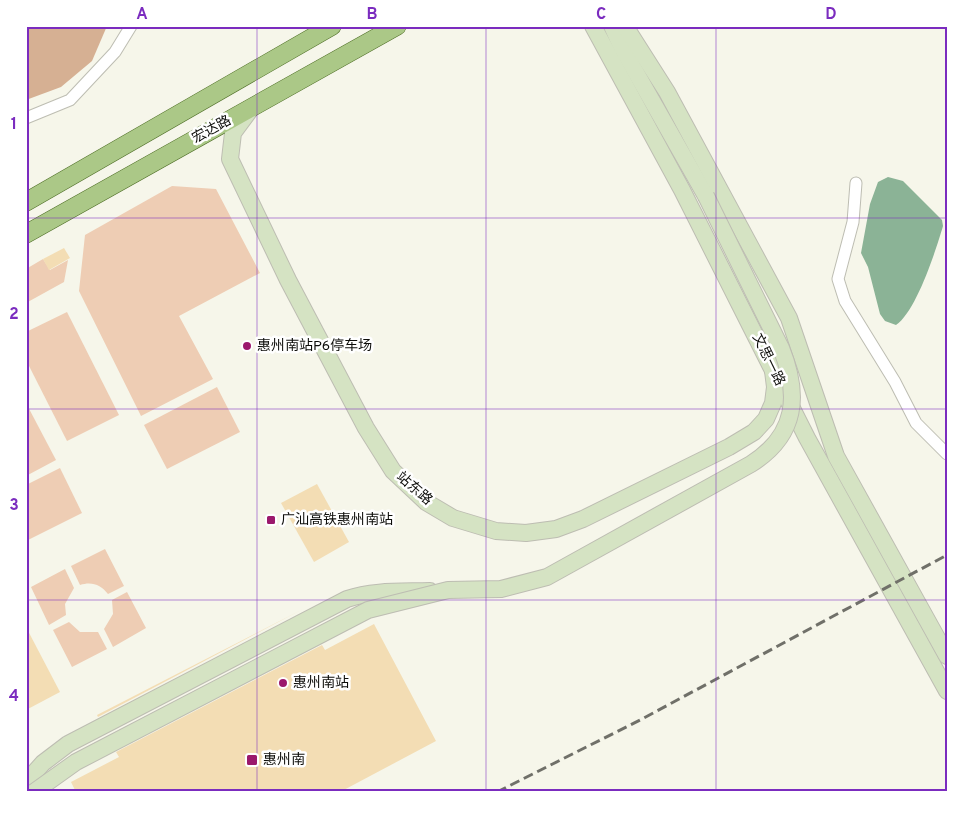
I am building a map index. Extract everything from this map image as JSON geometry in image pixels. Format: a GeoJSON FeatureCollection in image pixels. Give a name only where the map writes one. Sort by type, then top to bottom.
{"type":"FeatureCollection","features":[{"type":"Feature","properties":{"kind":"main road"},"geometry":{"type":"LineString","coordinates":[[26,202],[332,26]]}},
{"type":"Feature","properties":{"kind":"main road","name":"宏达路"},"geometry":{"type":"LineString","coordinates":[[26,234],[397,26]]}},
{"type":"Feature","properties":{"kind":"street"},"geometry":{"type":"LineString","coordinates":[[26,118],[70,100],[114,52],[131,26]]}},
{"type":"Feature","properties":{"kind":"street","name":"文思一路"},"geometry":{"type":"LineString","coordinates":[[593,26],[687,198],[807,438],[947,690]]}},
{"type":"Feature","properties":{"kind":"street"},"geometry":{"type":"LineString","coordinates":[[26,782],[43,763],[68,744],[347,599],[364,594],[382,592],[501,589],[547,577],[751,464],[768,452],[782,435],[793,405],[790,371],[781,348],[706,196],[622,48],[612,26]]}},
{"type":"Feature","properties":{"kind":"street"},"geometry":{"type":"LineString","coordinates":[[625,26],[667,92],[789,318],[836,456],[947,656]]}},
{"type":"Feature","properties":{"kind":"street","name":"站东路"},"geometry":{"type":"LineString","coordinates":[[255,106],[242,118],[233,133],[230,150],[234,170],[288,280],[366,428],[393,471],[403,482],[426,502],[446,514],[481,528],[511,532],[556,529],[583,519],[728,447],[754,432],[766,419],[773,403],[775,387],[773,371]]}},
{"type":"Feature","properties":{"kind":"street"},"geometry":{"type":"LineString","coordinates":[[856,183],[853,222],[838,279],[845,301],[895,382],[916,423],[947,454]]}},
{"type":"Feature","properties":{"kind":"street"},"geometry":{"type":"LineString","coordinates":[[34,792],[76,762],[368,610],[448,590]]}},
{"type":"Feature","properties":{"kind":"shaded area"},"geometry":{"type":"Polygon","coordinates":[[[26,26],[107,26],[92,61],[61,87],[26,100],[26,26]]]}},
{"type":"Feature","properties":{"kind":"shaded area"},"geometry":{"type":"Polygon","coordinates":[[[888,177],[903,181],[942,220],[943,226],[918,294],[911,307],[896,325],[885,321],[880,314],[868,267],[861,253],[870,204],[878,182],[888,177]]]}},
{"type":"Feature","properties":{"kind":"shaded area"},"geometry":{"type":"Polygon","coordinates":[[[172,186],[216,189],[260,273],[179,316],[213,379],[141,416],[79,291],[85,235],[172,186]]]}},
{"type":"Feature","properties":{"kind":"shaded area"},"geometry":{"type":"Polygon","coordinates":[[[43,259],[50,270],[68,260],[64,282],[26,303],[26,269],[43,259]]]}},
{"type":"Feature","properties":{"kind":"shaded area"},"geometry":{"type":"Polygon","coordinates":[[[67,312],[119,415],[67,441],[26,360],[26,332],[67,312]]]}},
{"type":"Feature","properties":{"kind":"shaded area"},"geometry":{"type":"Polygon","coordinates":[[[217,387],[240,432],[167,469],[144,425],[217,387]]]}},
{"type":"Feature","properties":{"kind":"shaded area"},"geometry":{"type":"Polygon","coordinates":[[[26,403],[56,460],[26,476],[26,403]]]}},
{"type":"Feature","properties":{"kind":"shaded area"},"geometry":{"type":"Polygon","coordinates":[[[60,468],[82,513],[26,541],[26,485],[60,468]]]}},
{"type":"Feature","properties":{"kind":"shaded area"},"geometry":{"type":"Polygon","coordinates":[[[105,549],[124,586],[108,594],[96,585],[88,583],[80,585],[71,566],[105,549]]]}},
{"type":"Feature","properties":{"kind":"shaded area"},"geometry":{"type":"Polygon","coordinates":[[[65,569],[74,588],[65,604],[66,615],[49,625],[31,587],[65,569]]]}},
{"type":"Feature","properties":{"kind":"shaded area"},"geometry":{"type":"Polygon","coordinates":[[[127,592],[146,628],[113,647],[104,629],[113,614],[112,600],[127,592]]]}},
{"type":"Feature","properties":{"kind":"shaded area"},"geometry":{"type":"Polygon","coordinates":[[[69,622],[80,632],[98,632],[107,649],[72,667],[53,630],[69,622]]]}},
{"type":"Feature","properties":{"kind":"building"},"geometry":{"type":"Polygon","coordinates":[[[64,248],[70,258],[49,270],[43,259],[64,248]]]}},
{"type":"Feature","properties":{"kind":"building"},"geometry":{"type":"Polygon","coordinates":[[[317,484],[349,542],[314,562],[281,503],[317,484]]]}},
{"type":"Feature","properties":{"kind":"building"},"geometry":{"type":"Polygon","coordinates":[[[303,609],[98,717],[97,715],[303,609]]]}},
{"type":"Feature","properties":{"kind":"building","name":"惠州南站"},"geometry":{"type":"Polygon","coordinates":[[[374,624],[436,741],[340,792],[76,792],[71,782],[119,757],[116,752],[322,645],[325,650],[374,624]]]}},
{"type":"Feature","properties":{"kind":"building"},"geometry":{"type":"Polygon","coordinates":[[[26,627],[60,692],[26,710],[26,627]]]}},
{"type":"Feature","properties":{"kind":"railway"},"geometry":{"type":"LineString","coordinates":[[497,792],[642,719],[947,555]]}},
{"type":"Feature","properties":{"kind":"place","name":"惠州南站P6停车场"},"geometry":{"type":"Point","coordinates":[247,346]}},
{"type":"Feature","properties":{"kind":"place","name":"广汕高铁惠州南站"},"geometry":{"type":"Point","coordinates":[271,520]}},
{"type":"Feature","properties":{"kind":"place","name":"惠州南站"},"geometry":{"type":"Point","coordinates":[283,683]}},
{"type":"Feature","properties":{"kind":"place","name":"惠州南"},"geometry":{"type":"Point","coordinates":[252,760]}}]}
